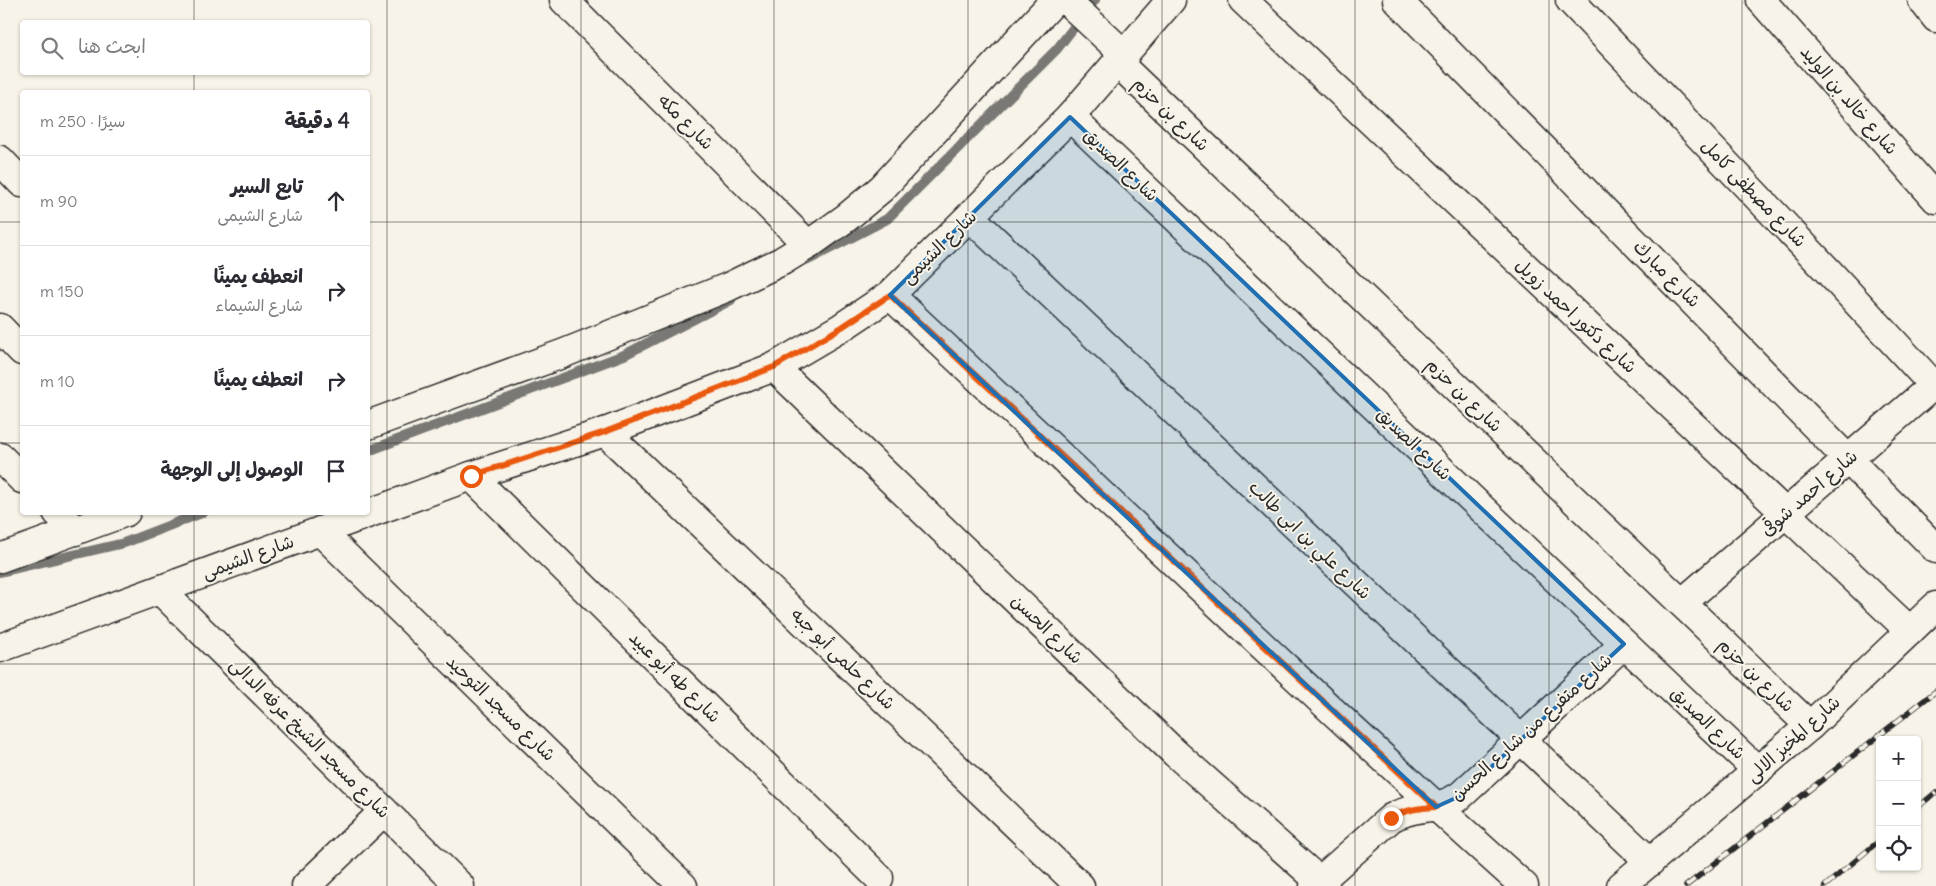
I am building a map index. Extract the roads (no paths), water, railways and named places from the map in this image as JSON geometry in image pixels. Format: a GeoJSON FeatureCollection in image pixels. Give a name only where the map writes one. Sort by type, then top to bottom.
{"type":"FeatureCollection","features":[{"type":"Feature","properties":{"kind":"street","name":"شارع مكه"},"geometry":{"type":"LineString","coordinates":[[564,0],[808,245]]}},
{"type":"Feature","properties":{"kind":"street","name":"شارع الشيمى"},"geometry":{"type":"LineString","coordinates":[[370,513],[471,476],[605,432],[774,367],[842,327],[890,295],[970,217],[1070,117],[1171,0]]}},
{"type":"Feature","properties":{"kind":"street","name":"شارع دكتور احمد زويل"},"geometry":{"type":"LineString","coordinates":[[1243,0],[1910,630]]}},
{"type":"Feature","properties":{"kind":"street","name":"شارع مبارك"},"geometry":{"type":"LineString","coordinates":[[1397,0],[1936,549]]}},
{"type":"Feature","properties":{"kind":"street","name":"شارع مصطفى كامل"},"geometry":{"type":"LineString","coordinates":[[1570,0],[1935,385]]}},
{"type":"Feature","properties":{"kind":"street","name":"شارع خالد بن الوليد"},"geometry":{"type":"LineString","coordinates":[[1761,0],[1936,199]]}},
{"type":"Feature","properties":{"kind":"street"},"geometry":{"type":"LineString","coordinates":[[1922,0],[1936,18]]}},
{"type":"Feature","properties":{"kind":"street"},"geometry":{"type":"LineString","coordinates":[[370,425],[562,354],[728,287],[782,261],[808,245],[846,218],[882,188],[1049,3]]}},
{"type":"Feature","properties":{"kind":"street","name":"شارع بن حزم"},"geometry":{"type":"LineString","coordinates":[[1049,3],[1121,59],[1810,726]]}},
{"type":"Feature","properties":{"kind":"street","name":"شارع الصديق"},"geometry":{"type":"LineString","coordinates":[[1070,117],[1758,771]]}},
{"type":"Feature","properties":{"kind":"street"},"geometry":{"type":"LineString","coordinates":[[0,160],[20,181]]}},
{"type":"Feature","properties":{"kind":"street","name":"شارع علي بن ابى طالب"},"geometry":{"type":"LineString","coordinates":[[970,217],[1650,862]]}},
{"type":"Feature","properties":{"kind":"street"},"geometry":{"type":"LineString","coordinates":[[890,295],[1436,807],[1524,886]]}},
{"type":"Feature","properties":{"kind":"street"},"geometry":{"type":"LineString","coordinates":[[0,328],[20,348]]}},
{"type":"Feature","properties":{"kind":"street","name":"شارع الحسن"},"geometry":{"type":"LineString","coordinates":[[774,367],[1176,753],[1319,884]]}},
{"type":"Feature","properties":{"kind":"street","name":"شارع احمد شوقى"},"geometry":{"type":"LineString","coordinates":[[1682,603],[1935,385]]}},
{"type":"Feature","properties":{"kind":"street","name":"شارع حلمى أبو جبه"},"geometry":{"type":"LineString","coordinates":[[605,432],[1080,886]]}},
{"type":"Feature","properties":{"kind":"street"},"geometry":{"type":"LineString","coordinates":[[0,457],[20,477]]}},
{"type":"Feature","properties":{"kind":"street","name":"شارع طه أبو عبيد"},"geometry":{"type":"LineString","coordinates":[[471,476],[879,878]]}},
{"type":"Feature","properties":{"kind":"street"},"geometry":{"type":"LineString","coordinates":[[0,558],[66,522],[108,515]]}},
{"type":"Feature","properties":{"kind":"street","name":"شارع الشيمى"},"geometry":{"type":"LineString","coordinates":[[0,648],[364,515]]}},
{"type":"Feature","properties":{"kind":"street","name":"شارع مسجد التوحيد"},"geometry":{"type":"LineString","coordinates":[[320,531],[683,886]]}},
{"type":"Feature","properties":{"kind":"street","name":"شارع مسجد الشيخ عرفه الدالى"},"geometry":{"type":"LineString","coordinates":[[160,590],[460,886]]}},
{"type":"Feature","properties":{"kind":"street","name":"شارع المخبز الالى"},"geometry":{"type":"LineString","coordinates":[[1621,886],[1810,726],[1936,606]]}},
{"type":"Feature","properties":{"kind":"street","name":"شارع متفرع من شارع الحسن"},"geometry":{"type":"LineString","coordinates":[[1319,884],[1391,818],[1402,812],[1417,808],[1436,807],[1449,803],[1460,796],[1624,644]]}},
{"type":"Feature","properties":{"kind":"street"},"geometry":{"type":"LineString","coordinates":[[306,886],[384,811]]}},
{"type":"Feature","properties":{"kind":"waterway"},"geometry":{"type":"LineString","coordinates":[[808,260],[887,219],[1057,49],[1095,0]]}},
{"type":"Feature","properties":{"kind":"waterway"},"geometry":{"type":"LineString","coordinates":[[370,450],[624,355],[731,300]]}},
{"type":"Feature","properties":{"kind":"waterway"},"geometry":{"type":"LineString","coordinates":[[0,572],[124,543],[196,515]]}},
{"type":"Feature","properties":{"kind":"railway"},"geometry":{"type":"LineString","coordinates":[[1686,886],[1936,691]]}},
{"type":"Feature","properties":{"kind":"railway"},"geometry":{"type":"LineString","coordinates":[[1921,805],[1936,792]]}},
{"type":"Feature","properties":{"kind":"railway"},"geometry":{"type":"LineString","coordinates":[[1825,886],[1876,843]]}}]}
